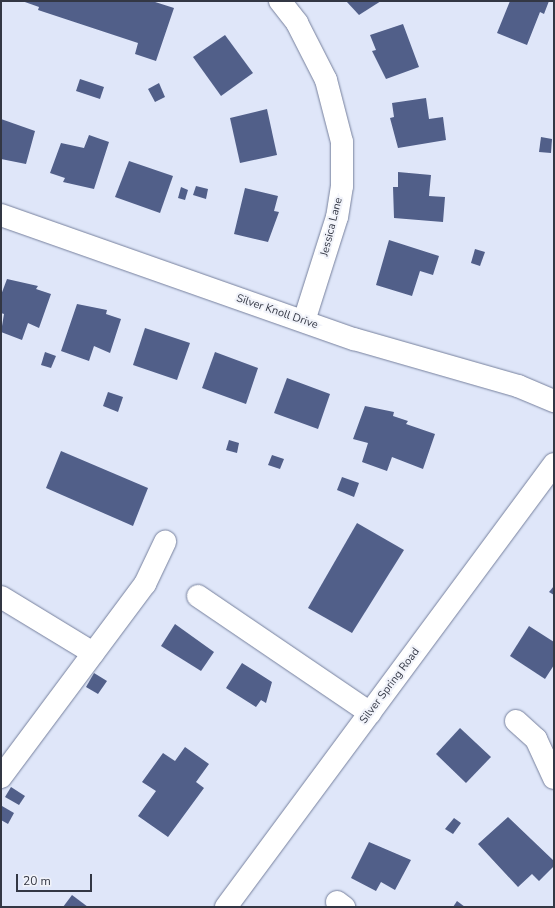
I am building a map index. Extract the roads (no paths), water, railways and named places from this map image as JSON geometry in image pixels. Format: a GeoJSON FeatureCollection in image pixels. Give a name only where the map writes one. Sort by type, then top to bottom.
{"type":"FeatureCollection","features":[{"type":"Feature","properties":{"kind":"street","name":"Jessica Lane"},"geometry":{"type":"LineString","coordinates":[[280,1],[297,23],[326,80],[342,142],[342,186],[337,217],[304,321]]}},
{"type":"Feature","properties":{"kind":"street","name":"Silver Knoll Drive"},"geometry":{"type":"LineString","coordinates":[[1,215],[304,321],[518,386],[554,401]]}},
{"type":"Feature","properties":{"kind":"street","name":"Silver Spring Road"},"geometry":{"type":"LineString","coordinates":[[226,907],[554,464]]}},
{"type":"Feature","properties":{"kind":"street"},"geometry":{"type":"LineString","coordinates":[[1,777],[145,584],[165,542]]}},
{"type":"Feature","properties":{"kind":"street"},"geometry":{"type":"LineString","coordinates":[[198,596],[370,713]]}},
{"type":"Feature","properties":{"kind":"street"},"geometry":{"type":"LineString","coordinates":[[1,597],[93,653]]}},
{"type":"Feature","properties":{"kind":"street"},"geometry":{"type":"LineString","coordinates":[[516,720],[536,739],[554,778]]}}]}
